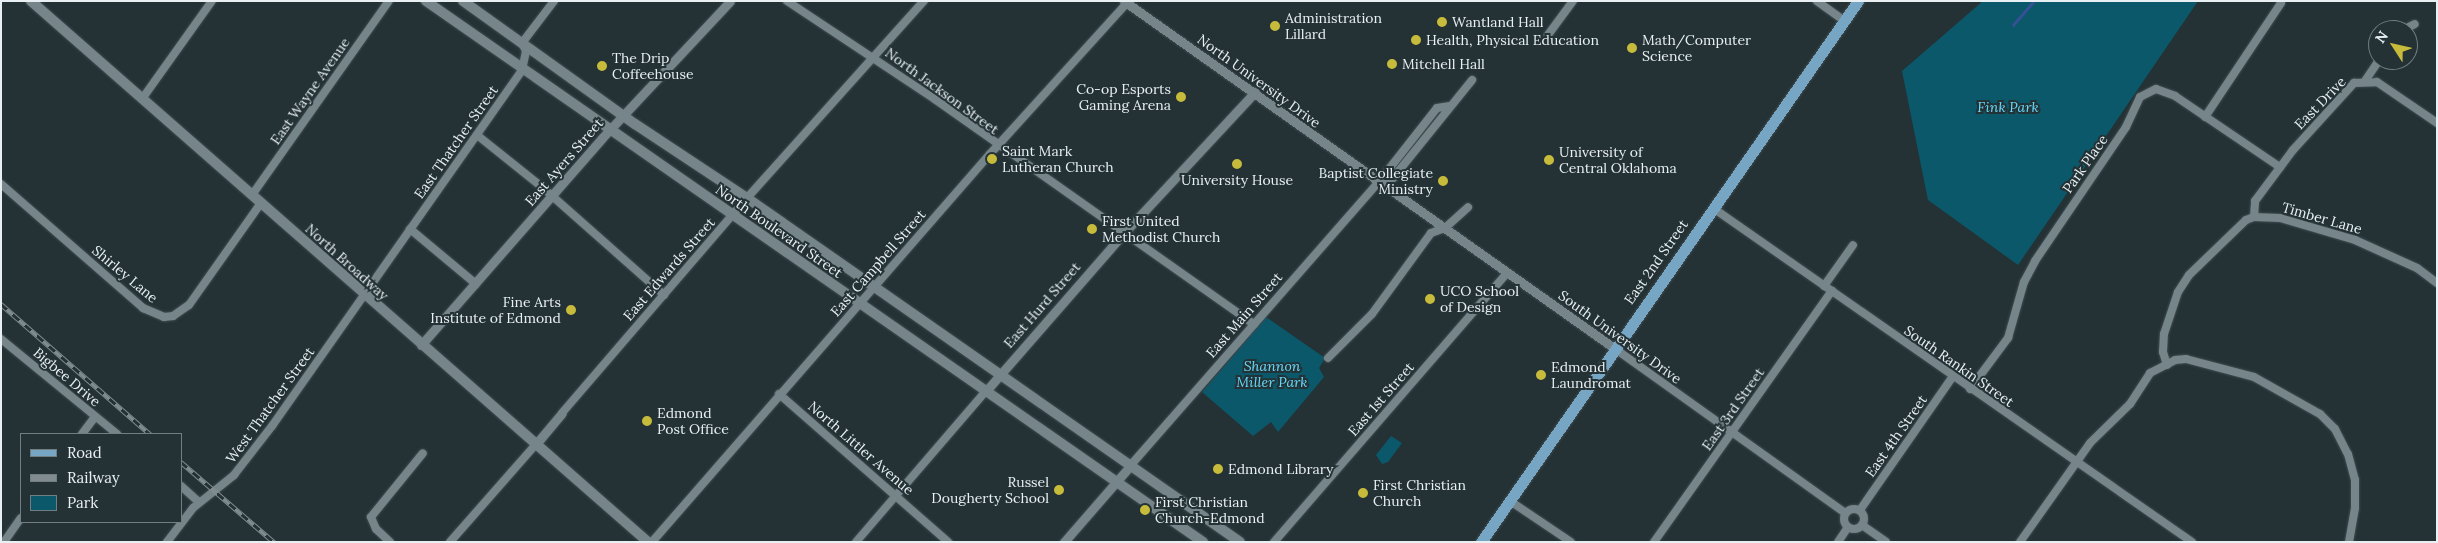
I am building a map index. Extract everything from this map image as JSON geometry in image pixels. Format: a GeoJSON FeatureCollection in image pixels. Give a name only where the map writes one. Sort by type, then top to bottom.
{"type":"FeatureCollection","features":[{"type":"Feature","properties":{"kind":"main road","name":"North Boulevard Street"},"geometry":{"type":"LineString","coordinates":[[426,1],[522,70],[1203,542]]}},
{"type":"Feature","properties":{"kind":"main road","name":"North Boulevard Street"},"geometry":{"type":"LineString","coordinates":[[463,1],[624,115],[747,198],[1240,542]]}},
{"type":"Feature","properties":{"kind":"main road","name":"East 2nd Street"},"geometry":{"type":"LineString","coordinates":[[1481,542],[1614,348],[1858,1]]}},
{"type":"Feature","properties":{"kind":"main road","name":"North Broadway"},"geometry":{"type":"LineString","coordinates":[[33,2],[363,295],[648,542]]}},
{"type":"Feature","properties":{"kind":"street"},"geometry":{"type":"LineString","coordinates":[[142,99],[212,1]]}},
{"type":"Feature","properties":{"kind":"street","name":"East Wayne Avenue"},"geometry":{"type":"LineString","coordinates":[[252,196],[389,1]]}},
{"type":"Feature","properties":{"kind":"street"},"geometry":{"type":"LineString","coordinates":[[522,70],[526,51],[522,43],[554,1]]}},
{"type":"Feature","properties":{"kind":"street","name":"East Ayers Street"},"geometry":{"type":"LineString","coordinates":[[421,345],[624,115],[730,1]]}},
{"type":"Feature","properties":{"kind":"street","name":"North Jackson Street"},"geometry":{"type":"LineString","coordinates":[[787,1],[875,58],[997,146],[1254,324]]}},
{"type":"Feature","properties":{"kind":"street","name":"East Edwards Street"},"geometry":{"type":"LineString","coordinates":[[536,444],[747,198],[875,58],[924,1]]}},
{"type":"Feature","properties":{"kind":"street"},"geometry":{"type":"LineString","coordinates":[[1548,35],[1573,1]]}},
{"type":"Feature","properties":{"kind":"street"},"geometry":{"type":"LineString","coordinates":[[1817,1],[1845,21]]}},
{"type":"Feature","properties":{"kind":"street","name":"North University Drive"},"geometry":{"type":"LineString","coordinates":[[1125,2],[1255,92],[1310,136],[1378,183]]}},
{"type":"Feature","properties":{"kind":"street","name":"East Campbell Street"},"geometry":{"type":"LineString","coordinates":[[652,542],[873,286],[1125,2]]}},
{"type":"Feature","properties":{"kind":"street"},"geometry":{"type":"LineString","coordinates":[[2206,117],[2281,3]]}},
{"type":"Feature","properties":{"kind":"street","name":"East Thatcher Street"},"geometry":{"type":"LineString","coordinates":[[363,295],[522,70]]}},
{"type":"Feature","properties":{"kind":"street"},"geometry":{"type":"LineString","coordinates":[[2365,81],[2372,70]]}},
{"type":"Feature","properties":{"kind":"street","name":"East Main Street"},"geometry":{"type":"LineString","coordinates":[[1378,183],[1393,178],[1446,117],[1450,106],[1472,80]]}},
{"type":"Feature","properties":{"kind":"street","name":"East Drive"},"geometry":{"type":"LineString","coordinates":[[2254,217],[2255,201],[2280,168],[2354,83],[2365,81],[2383,86],[2437,123]]}},
{"type":"Feature","properties":{"kind":"street","name":"Park Place"},"geometry":{"type":"LineString","coordinates":[[1970,388],[2008,338],[2024,282],[2039,254],[2126,127],[2140,96],[2156,89],[2164,91],[2206,117],[2280,168]]}},
{"type":"Feature","properties":{"kind":"street","name":"East Hurd Street"},"geometry":{"type":"LineString","coordinates":[[856,542],[1123,234],[1255,92]]}},
{"type":"Feature","properties":{"kind":"street","name":"East Main Street"},"geometry":{"type":"LineString","coordinates":[[1130,466],[1378,183],[1438,108],[1450,106]]}},
{"type":"Feature","properties":{"kind":"street"},"geometry":{"type":"LineString","coordinates":[[477,135],[552,196],[664,295]]}},
{"type":"Feature","properties":{"kind":"street","name":"South University Drive"},"geometry":{"type":"LineString","coordinates":[[1378,183],[1445,228],[1732,434],[1846,513]]}},
{"type":"Feature","properties":{"kind":"street","name":"Shirley Lane"},"geometry":{"type":"LineString","coordinates":[[1,184],[143,308],[164,317],[173,316],[189,305],[261,203]]}},
{"type":"Feature","properties":{"kind":"street"},"geometry":{"type":"LineString","coordinates":[[1328,358],[1372,314],[1431,233],[1445,228],[1468,207]]}},
{"type":"Feature","properties":{"kind":"street","name":"South Rankin Street"},"geometry":{"type":"LineString","coordinates":[[1713,208],[2075,463],[2192,542]]}},
{"type":"Feature","properties":{"kind":"street"},"geometry":{"type":"LineString","coordinates":[[2167,365],[2163,352],[2164,334],[2178,292],[2188,275],[2246,220],[2254,217]]}},
{"type":"Feature","properties":{"kind":"street","name":"Timber Lane"},"geometry":{"type":"LineString","coordinates":[[2254,217],[2280,218],[2355,240],[2417,268],[2437,283]]}},
{"type":"Feature","properties":{"kind":"street"},"geometry":{"type":"LineString","coordinates":[[410,229],[476,284]]}},
{"type":"Feature","properties":{"kind":"street"},"geometry":{"type":"LineString","coordinates":[[1824,286],[1853,245]]}},
{"type":"Feature","properties":{"kind":"street","name":"East 1st Street"},"geometry":{"type":"LineString","coordinates":[[1274,542],[1508,273]]}},
{"type":"Feature","properties":{"kind":"street","name":"East 3rd Street"},"geometry":{"type":"LineString","coordinates":[[1654,542],[1832,291]]}},
{"type":"Feature","properties":{"kind":"street","name":"West Thatcher Street"},"geometry":{"type":"LineString","coordinates":[[167,542],[199,502],[234,475],[246,461],[363,295]]}},
{"type":"Feature","properties":{"kind":"street","name":"Bigbee Drive"},"geometry":{"type":"LineString","coordinates":[[1,339],[115,433]]}},
{"type":"Feature","properties":{"kind":"street"},"geometry":{"type":"LineString","coordinates":[[2020,542],[2090,442],[2130,404],[2150,374],[2167,365],[2186,359],[2232,369],[2254,377],[2320,414],[2335,429],[2348,454],[2355,480],[2355,508],[2349,542]]}},
{"type":"Feature","properties":{"kind":"street","name":"East 4th Street"},"geometry":{"type":"LineString","coordinates":[[1860,510],[1953,376]]}},
{"type":"Feature","properties":{"kind":"street","name":"North Littler Avenue"},"geometry":{"type":"LineString","coordinates":[[779,394],[948,542]]}},
{"type":"Feature","properties":{"kind":"street"},"geometry":{"type":"LineString","coordinates":[[83,433],[95,417]]}},
{"type":"Feature","properties":{"kind":"street"},"geometry":{"type":"LineString","coordinates":[[450,542],[536,444]]}},
{"type":"Feature","properties":{"kind":"street"},"geometry":{"type":"LineString","coordinates":[[390,542],[376,529],[370,517],[424,453]]}},
{"type":"Feature","properties":{"kind":"street"},"geometry":{"type":"LineString","coordinates":[[1064,542],[1130,466]]}},
{"type":"Feature","properties":{"kind":"street"},"geometry":{"type":"LineString","coordinates":[[182,487],[199,502]]}},
{"type":"Feature","properties":{"kind":"street"},"geometry":{"type":"LineString","coordinates":[[1510,501],[1571,542]]}},
{"type":"Feature","properties":{"kind":"street"},"geometry":{"type":"LineString","coordinates":[[1853,508],[1860,510],[1864,519],[1862,525],[1854,529],[1848,527],[1844,520],[1846,513],[1853,508]]}},
{"type":"Feature","properties":{"kind":"street"},"geometry":{"type":"LineString","coordinates":[[4,542],[20,519]]}},
{"type":"Feature","properties":{"kind":"street"},"geometry":{"type":"LineString","coordinates":[[1862,525],[1886,542]]}},
{"type":"Feature","properties":{"kind":"street"},"geometry":{"type":"LineString","coordinates":[[1838,542],[1848,527]]}},
{"type":"Feature","properties":{"kind":"green space","name":"Fink Park"},"geometry":{"type":"Polygon","coordinates":[[[1983,1],[2198,1],[2018,265],[1928,200],[1902,71],[1983,1]]]}},
{"type":"Feature","properties":{"kind":"green space","name":"Shannon Miller Park"},"geometry":{"type":"Polygon","coordinates":[[[1266,317],[1325,358],[1319,368],[1324,377],[1278,432],[1271,422],[1253,436],[1202,392],[1266,317]]]}},
{"type":"Feature","properties":{"kind":"green space"},"geometry":{"type":"Polygon","coordinates":[[[1391,436],[1402,443],[1388,462],[1382,464],[1376,455],[1391,436]]]}},
{"type":"Feature","properties":{"kind":"waterway"},"geometry":{"type":"LineString","coordinates":[[2013,25],[2034,1]]}},
{"type":"Feature","properties":{"kind":"railway"},"geometry":{"type":"LineString","coordinates":[[1,304],[149,433]]}},
{"type":"Feature","properties":{"kind":"railway"},"geometry":{"type":"LineString","coordinates":[[182,463],[274,542]]}},
{"type":"Feature","properties":{"kind":"place","name":"Wantland Hall"},"geometry":{"type":"Point","coordinates":[1442,22]}},
{"type":"Feature","properties":{"kind":"place","name":"Administration Lillard"},"geometry":{"type":"Point","coordinates":[1275,26]}},
{"type":"Feature","properties":{"kind":"place","name":"Health, Physical Education"},"geometry":{"type":"Point","coordinates":[1416,40]}},
{"type":"Feature","properties":{"kind":"place","name":"Math/Computer Science"},"geometry":{"type":"Point","coordinates":[1632,48]}},
{"type":"Feature","properties":{"kind":"place","name":"Mitchell Hall"},"geometry":{"type":"Point","coordinates":[1392,64]}},
{"type":"Feature","properties":{"kind":"place","name":"The Drip Coffeehouse"},"geometry":{"type":"Point","coordinates":[602,66]}},
{"type":"Feature","properties":{"kind":"place","name":"Co-op Esports Gaming Arena"},"geometry":{"type":"Point","coordinates":[1181,97]}},
{"type":"Feature","properties":{"kind":"place","name":"Saint Mark Lutheran Church"},"geometry":{"type":"Point","coordinates":[992,159]}},
{"type":"Feature","properties":{"kind":"place","name":"University of Central Oklahoma"},"geometry":{"type":"Point","coordinates":[1549,160]}},
{"type":"Feature","properties":{"kind":"place","name":"University House"},"geometry":{"type":"Point","coordinates":[1237,164]}},
{"type":"Feature","properties":{"kind":"place","name":"Baptist Collegiate Ministry"},"geometry":{"type":"Point","coordinates":[1443,181]}},
{"type":"Feature","properties":{"kind":"place","name":"First United Methodist Church"},"geometry":{"type":"Point","coordinates":[1092,229]}},
{"type":"Feature","properties":{"kind":"place","name":"UCO School of Design"},"geometry":{"type":"Point","coordinates":[1430,299]}},
{"type":"Feature","properties":{"kind":"place","name":"Fine Arts Institute of Edmond"},"geometry":{"type":"Point","coordinates":[571,310]}},
{"type":"Feature","properties":{"kind":"place","name":"Edmond Laundromat"},"geometry":{"type":"Point","coordinates":[1541,375]}},
{"type":"Feature","properties":{"kind":"place","name":"Edmond Post Office"},"geometry":{"type":"Point","coordinates":[647,421]}},
{"type":"Feature","properties":{"kind":"place","name":"Edmond Library"},"geometry":{"type":"Point","coordinates":[1218,469]}},
{"type":"Feature","properties":{"kind":"place","name":"Russel Dougherty School"},"geometry":{"type":"Point","coordinates":[1059,490]}},
{"type":"Feature","properties":{"kind":"place","name":"First Christian Church"},"geometry":{"type":"Point","coordinates":[1363,493]}},
{"type":"Feature","properties":{"kind":"place","name":"First Christian Church-Edmond"},"geometry":{"type":"Point","coordinates":[1145,510]}}]}
